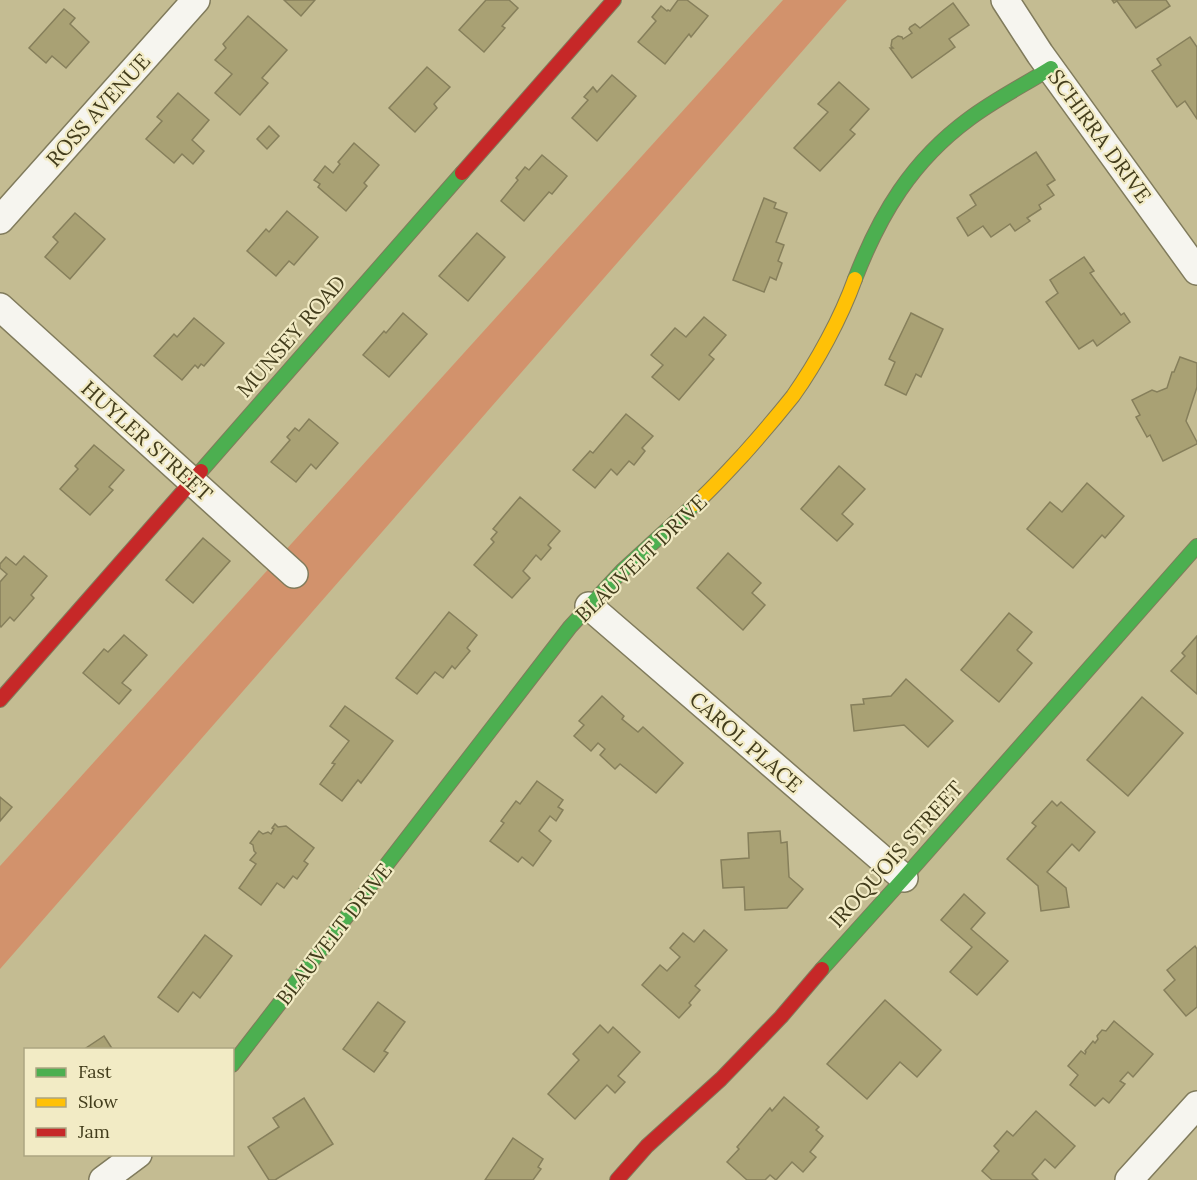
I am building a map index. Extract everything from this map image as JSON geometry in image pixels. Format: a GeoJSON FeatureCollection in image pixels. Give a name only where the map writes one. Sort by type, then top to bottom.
{"type":"FeatureCollection","features":[{"type":"Feature","properties":{"kind":"street","name":"ROSS AVENUE"},"geometry":{"type":"LineString","coordinates":[[0,220],[196,0]]}},
{"type":"Feature","properties":{"kind":"street","name":"MUNSEY ROAD"},"geometry":{"type":"LineString","coordinates":[[0,700],[614,0]]}},
{"type":"Feature","properties":{"kind":"street","name":"SCHIRRA DRIVE"},"geometry":{"type":"LineString","coordinates":[[1005,0],[1040,54],[1197,271]]}},
{"type":"Feature","properties":{"kind":"street","name":"BLAUVELT DRIVE"},"geometry":{"type":"LineString","coordinates":[[234,1062],[542,663],[589,606],[622,571],[712,489],[757,440],[793,395],[823,347],[849,296],[867,248],[885,212],[908,178],[934,148],[969,119],[1051,68]]}},
{"type":"Feature","properties":{"kind":"street","name":"HUYLER STREET"},"geometry":{"type":"LineString","coordinates":[[0,308],[294,574]]}},
{"type":"Feature","properties":{"kind":"street","name":"IROQUOIS STREET"},"geometry":{"type":"LineString","coordinates":[[617,1180],[647,1146],[721,1079],[781,1017],[1197,546]]}},
{"type":"Feature","properties":{"kind":"street","name":"CAROL PLACE"},"geometry":{"type":"LineString","coordinates":[[589,606],[904,878]]}},
{"type":"Feature","properties":{"kind":"street"},"geometry":{"type":"LineString","coordinates":[[1129,1180],[1197,1105]]}},
{"type":"Feature","properties":{"kind":"street"},"geometry":{"type":"LineString","coordinates":[[102,1180],[137,1156]]}},
{"type":"Feature","properties":{"kind":"shaded area"},"geometry":{"type":"Polygon","coordinates":[[[783,0],[847,0],[0,969],[0,866],[783,0]]]}},
{"type":"Feature","properties":{"kind":"building"},"geometry":{"type":"Polygon","coordinates":[[[284,0],[315,0],[301,16],[284,0]]]}},
{"type":"Feature","properties":{"kind":"building"},"geometry":{"type":"Polygon","coordinates":[[[486,0],[509,0],[518,8],[502,26],[505,28],[484,52],[459,30],[486,0]]]}},
{"type":"Feature","properties":{"kind":"building"},"geometry":{"type":"Polygon","coordinates":[[[678,0],[687,0],[708,16],[691,37],[689,34],[665,64],[638,42],[656,21],[652,17],[661,6],[670,11],[678,0]]]}},
{"type":"Feature","properties":{"kind":"building"},"geometry":{"type":"Polygon","coordinates":[[[1112,0],[1166,0],[1170,6],[1136,28],[1117,1],[1114,3],[1112,0]]]}},
{"type":"Feature","properties":{"kind":"building"},"geometry":{"type":"Polygon","coordinates":[[[953,3],[969,25],[949,39],[955,47],[912,78],[890,48],[893,48],[892,40],[898,36],[903,39],[912,33],[910,27],[915,24],[920,28],[953,3]]]}},
{"type":"Feature","properties":{"kind":"building"},"geometry":{"type":"Polygon","coordinates":[[[64,9],[75,18],[70,24],[89,42],[66,68],[52,56],[46,63],[29,48],[64,9]]]}},
{"type":"Feature","properties":{"kind":"building"},"geometry":{"type":"Polygon","coordinates":[[[248,16],[287,50],[262,78],[268,83],[240,115],[215,93],[232,74],[215,60],[226,48],[223,44],[248,16]]]}},
{"type":"Feature","properties":{"kind":"building"},"geometry":{"type":"Polygon","coordinates":[[[1190,37],[1197,47],[1197,119],[1185,101],[1177,107],[1152,71],[1161,65],[1157,59],[1190,37]]]}},
{"type":"Feature","properties":{"kind":"building"},"geometry":{"type":"Polygon","coordinates":[[[427,67],[450,87],[434,104],[437,108],[415,132],[389,108],[427,67]]]}},
{"type":"Feature","properties":{"kind":"building"},"geometry":{"type":"Polygon","coordinates":[[[612,75],[636,96],[597,141],[572,118],[588,100],[584,97],[593,87],[597,92],[612,75]]]}},
{"type":"Feature","properties":{"kind":"building"},"geometry":{"type":"Polygon","coordinates":[[[839,82],[869,109],[850,130],[855,134],[820,171],[794,148],[828,112],[818,104],[839,82]]]}},
{"type":"Feature","properties":{"kind":"building"},"geometry":{"type":"Polygon","coordinates":[[[178,93],[209,120],[192,140],[204,151],[193,164],[182,154],[174,163],[146,139],[162,121],[157,117],[178,93]]]}},
{"type":"Feature","properties":{"kind":"building"},"geometry":{"type":"Polygon","coordinates":[[[269,126],[279,136],[267,149],[257,139],[269,126]]]}},
{"type":"Feature","properties":{"kind":"building"},"geometry":{"type":"Polygon","coordinates":[[[354,143],[379,165],[364,183],[367,186],[346,211],[318,187],[320,184],[314,180],[325,166],[333,173],[340,164],[338,162],[354,143]]]}},
{"type":"Feature","properties":{"kind":"building"},"geometry":{"type":"Polygon","coordinates":[[[1036,152],[1055,180],[1047,185],[1054,195],[1039,205],[1041,209],[1027,218],[1030,221],[1015,231],[1010,224],[991,237],[983,226],[968,236],[957,218],[976,205],[970,195],[1036,152]]]}},
{"type":"Feature","properties":{"kind":"building"},"geometry":{"type":"Polygon","coordinates":[[[542,155],[567,176],[552,194],[549,192],[524,221],[501,201],[525,167],[529,170],[542,155]]]}},
{"type":"Feature","properties":{"kind":"building"},"geometry":{"type":"Polygon","coordinates":[[[764,198],[776,203],[774,208],[787,213],[776,242],[784,245],[778,261],[782,263],[776,280],[770,277],[764,292],[733,280],[764,198]]]}},
{"type":"Feature","properties":{"kind":"building"},"geometry":{"type":"Polygon","coordinates":[[[287,211],[318,237],[294,265],[289,261],[276,276],[247,251],[266,229],[269,232],[287,211]]]}},
{"type":"Feature","properties":{"kind":"building"},"geometry":{"type":"Polygon","coordinates":[[[75,213],[105,239],[70,279],[45,257],[58,242],[53,237],[75,213]]]}},
{"type":"Feature","properties":{"kind":"building"},"geometry":{"type":"Polygon","coordinates":[[[477,233],[505,257],[468,301],[439,276],[477,233]]]}},
{"type":"Feature","properties":{"kind":"building"},"geometry":{"type":"Polygon","coordinates":[[[1084,257],[1094,271],[1090,273],[1121,315],[1124,313],[1130,322],[1097,346],[1093,340],[1079,349],[1046,302],[1058,293],[1050,280],[1084,257]]]}},
{"type":"Feature","properties":{"kind":"building"},"geometry":{"type":"Polygon","coordinates":[[[403,313],[427,334],[389,377],[363,355],[403,313]]]}},
{"type":"Feature","properties":{"kind":"building"},"geometry":{"type":"Polygon","coordinates":[[[911,313],[943,329],[921,377],[916,374],[906,395],[885,385],[895,362],[889,359],[911,313]]]}},
{"type":"Feature","properties":{"kind":"building"},"geometry":{"type":"Polygon","coordinates":[[[704,317],[726,335],[709,355],[714,359],[679,400],[652,377],[663,365],[651,355],[675,328],[686,337],[704,317]]]}},
{"type":"Feature","properties":{"kind":"building"},"geometry":{"type":"Polygon","coordinates":[[[194,318],[224,343],[204,366],[201,364],[198,368],[195,365],[182,380],[154,356],[174,334],[177,337],[194,318]]]}},
{"type":"Feature","properties":{"kind":"building"},"geometry":{"type":"Polygon","coordinates":[[[1180,357],[1197,363],[1197,387],[1186,421],[1197,444],[1163,461],[1150,435],[1147,437],[1136,417],[1140,415],[1132,400],[1152,390],[1157,392],[1167,388],[1180,357]]]}},
{"type":"Feature","properties":{"kind":"building"},"geometry":{"type":"Polygon","coordinates":[[[626,414],[653,436],[642,448],[645,451],[634,465],[629,461],[617,475],[611,469],[595,488],[573,470],[590,451],[593,453],[626,414]]]}},
{"type":"Feature","properties":{"kind":"building"},"geometry":{"type":"Polygon","coordinates":[[[309,419],[338,443],[316,469],[311,464],[296,482],[271,462],[290,440],[287,437],[295,428],[299,431],[309,419]]]}},
{"type":"Feature","properties":{"kind":"building"},"geometry":{"type":"Polygon","coordinates":[[[94,445],[124,470],[109,487],[113,490],[90,515],[60,489],[78,469],[75,466],[94,445]]]}},
{"type":"Feature","properties":{"kind":"building"},"geometry":{"type":"Polygon","coordinates":[[[839,466],[865,489],[842,514],[853,524],[837,541],[801,509],[839,466]]]}},
{"type":"Feature","properties":{"kind":"building"},"geometry":{"type":"Polygon","coordinates":[[[1087,483],[1124,516],[1105,538],[1102,535],[1073,568],[1027,529],[1050,502],[1062,512],[1087,483]]]}},
{"type":"Feature","properties":{"kind":"building"},"geometry":{"type":"Polygon","coordinates":[[[520,497],[560,531],[548,545],[551,548],[541,560],[536,555],[523,571],[530,578],[512,598],[474,565],[494,542],[491,539],[497,532],[493,529],[520,497]]]}},
{"type":"Feature","properties":{"kind":"building"},"geometry":{"type":"Polygon","coordinates":[[[203,538],[230,561],[193,603],[166,580],[203,538]]]}},
{"type":"Feature","properties":{"kind":"building"},"geometry":{"type":"Polygon","coordinates":[[[728,553],[761,583],[752,593],[765,605],[743,630],[697,588],[728,553]]]}},
{"type":"Feature","properties":{"kind":"building"},"geometry":{"type":"Polygon","coordinates":[[[24,556],[47,576],[31,595],[34,598],[14,621],[10,617],[1,627],[0,582],[7,574],[0,568],[0,564],[6,557],[16,565],[24,556]]]}},
{"type":"Feature","properties":{"kind":"building"},"geometry":{"type":"Polygon","coordinates":[[[449,612],[477,635],[467,648],[470,651],[455,669],[452,666],[443,678],[435,672],[417,694],[396,678],[449,612]]]}},
{"type":"Feature","properties":{"kind":"building"},"geometry":{"type":"Polygon","coordinates":[[[1009,613],[1032,632],[1017,650],[1032,663],[999,702],[961,670],[1009,613]]]}},
{"type":"Feature","properties":{"kind":"building"},"geometry":{"type":"Polygon","coordinates":[[[124,635],[147,655],[122,683],[131,690],[119,704],[83,673],[104,649],[108,652],[124,635]]]}},
{"type":"Feature","properties":{"kind":"building"},"geometry":{"type":"Polygon","coordinates":[[[1197,636],[1197,694],[1171,671],[1185,656],[1182,653],[1197,636]]]}},
{"type":"Feature","properties":{"kind":"building"},"geometry":{"type":"Polygon","coordinates":[[[906,679],[953,721],[928,747],[904,725],[854,731],[851,705],[864,704],[863,699],[891,696],[906,679]]]}},
{"type":"Feature","properties":{"kind":"building"},"geometry":{"type":"Polygon","coordinates":[[[602,696],[624,716],[622,719],[638,732],[643,727],[683,763],[656,793],[620,764],[615,769],[600,755],[605,749],[598,743],[591,751],[574,736],[584,725],[579,721],[602,696]]]}},
{"type":"Feature","properties":{"kind":"building"},"geometry":{"type":"Polygon","coordinates":[[[1142,697],[1183,733],[1128,796],[1087,760],[1142,697]]]}},
{"type":"Feature","properties":{"kind":"building"},"geometry":{"type":"Polygon","coordinates":[[[345,706],[393,741],[361,783],[358,780],[342,801],[320,784],[349,741],[330,726],[345,706]]]}},
{"type":"Feature","properties":{"kind":"building"},"geometry":{"type":"Polygon","coordinates":[[[537,781],[563,800],[558,807],[563,810],[556,821],[550,816],[539,831],[551,841],[533,866],[522,857],[518,862],[490,841],[504,823],[501,821],[516,801],[520,804],[537,781]]]}},
{"type":"Feature","properties":{"kind":"building"},"geometry":{"type":"Polygon","coordinates":[[[0,797],[12,807],[0,821],[0,797]]]}},
{"type":"Feature","properties":{"kind":"building"},"geometry":{"type":"Polygon","coordinates":[[[1052,801],[1057,806],[1061,802],[1095,832],[1079,851],[1072,844],[1047,872],[1066,888],[1069,907],[1041,911],[1038,886],[1007,859],[1036,826],[1032,823],[1052,801]]]}},
{"type":"Feature","properties":{"kind":"building"},"geometry":{"type":"Polygon","coordinates":[[[275,824],[278,827],[286,826],[314,848],[304,861],[308,864],[297,879],[293,876],[284,888],[277,883],[261,905],[239,888],[256,864],[250,860],[256,853],[250,843],[259,831],[263,834],[268,832],[271,834],[275,824]]]}},
{"type":"Feature","properties":{"kind":"building"},"geometry":{"type":"Polygon","coordinates":[[[780,831],[781,843],[787,842],[789,877],[803,889],[787,908],[745,910],[744,887],[723,888],[721,860],[749,858],[748,833],[780,831]]]}},
{"type":"Feature","properties":{"kind":"building"},"geometry":{"type":"Polygon","coordinates":[[[964,894],[985,913],[971,929],[1008,961],[977,995],[950,972],[972,947],[941,920],[964,894]]]}},
{"type":"Feature","properties":{"kind":"building"},"geometry":{"type":"Polygon","coordinates":[[[704,930],[727,950],[695,986],[700,990],[689,1003],[691,1005],[679,1018],[642,985],[660,965],[667,971],[680,957],[670,948],[683,933],[694,942],[704,930]]]}},
{"type":"Feature","properties":{"kind":"building"},"geometry":{"type":"Polygon","coordinates":[[[205,935],[232,956],[200,998],[193,992],[178,1012],[158,997],[205,935]]]}},
{"type":"Feature","properties":{"kind":"building"},"geometry":{"type":"Polygon","coordinates":[[[1195,946],[1197,949],[1197,1007],[1186,1016],[1164,990],[1175,980],[1167,970],[1195,946]]]}},
{"type":"Feature","properties":{"kind":"building"},"geometry":{"type":"Polygon","coordinates":[[[885,1000],[941,1050],[917,1077],[900,1062],[867,1099],[827,1064],[885,1000]]]}},
{"type":"Feature","properties":{"kind":"building"},"geometry":{"type":"Polygon","coordinates":[[[378,1002],[405,1022],[384,1051],[388,1053],[374,1072],[343,1049],[378,1002]]]}},
{"type":"Feature","properties":{"kind":"building"},"geometry":{"type":"Polygon","coordinates":[[[1114,1021],[1153,1054],[1133,1077],[1128,1072],[1120,1081],[1125,1084],[1109,1103],[1103,1098],[1095,1106],[1070,1085],[1078,1075],[1068,1066],[1081,1051],[1085,1054],[1093,1041],[1095,1043],[1098,1039],[1097,1036],[1102,1030],[1106,1031],[1114,1021]]]}},
{"type":"Feature","properties":{"kind":"building"},"geometry":{"type":"Polygon","coordinates":[[[600,1025],[608,1033],[613,1027],[640,1052],[618,1076],[625,1082],[615,1093],[607,1085],[575,1119],[548,1094],[579,1060],[573,1054],[600,1025]]]}},
{"type":"Feature","properties":{"kind":"building"},"geometry":{"type":"Polygon","coordinates":[[[104,1036],[112,1048],[86,1048],[104,1036]]]}},
{"type":"Feature","properties":{"kind":"building"},"geometry":{"type":"Polygon","coordinates":[[[784,1097],[819,1127],[816,1130],[823,1136],[810,1152],[816,1157],[803,1172],[792,1162],[776,1180],[770,1175],[765,1180],[747,1180],[727,1162],[770,1108],[772,1111],[784,1097]]]}},
{"type":"Feature","properties":{"kind":"building"},"geometry":{"type":"Polygon","coordinates":[[[304,1098],[333,1144],[275,1180],[269,1180],[248,1147],[279,1127],[273,1118],[304,1098]]]}},
{"type":"Feature","properties":{"kind":"building"},"geometry":{"type":"Polygon","coordinates":[[[1036,1111],[1075,1146],[1055,1168],[1045,1159],[1032,1174],[1038,1180],[992,1180],[982,1171],[999,1151],[994,1146],[1007,1131],[1013,1136],[1036,1111]]]}},
{"type":"Feature","properties":{"kind":"building"},"geometry":{"type":"Polygon","coordinates":[[[513,1138],[543,1159],[538,1167],[541,1169],[533,1180],[485,1180],[513,1138]]]}},
{"type":"Feature","properties":{"kind":"traffic: fast"},"geometry":{"type":"LineString","coordinates":[[855,279],[875,232],[914,171],[949,135],[979,112],[1051,68]]}},
{"type":"Feature","properties":{"kind":"traffic: fast"},"geometry":{"type":"LineString","coordinates":[[201,471],[462,173]]}},
{"type":"Feature","properties":{"kind":"traffic: fast"},"geometry":{"type":"LineString","coordinates":[[234,1062],[570,627],[622,571],[695,504]]}},
{"type":"Feature","properties":{"kind":"traffic: fast"},"geometry":{"type":"LineString","coordinates":[[822,969],[1197,546]]}},
{"type":"Feature","properties":{"kind":"traffic: slow"},"geometry":{"type":"LineString","coordinates":[[695,504],[743,455],[793,396],[828,339],[855,279]]}},
{"type":"Feature","properties":{"kind":"traffic: jam"},"geometry":{"type":"LineString","coordinates":[[462,173],[614,0]]}},
{"type":"Feature","properties":{"kind":"traffic: jam"},"geometry":{"type":"LineString","coordinates":[[0,700],[201,471]]}},
{"type":"Feature","properties":{"kind":"traffic: jam"},"geometry":{"type":"LineString","coordinates":[[617,1180],[647,1146],[721,1079],[781,1017],[822,969]]}}]}
